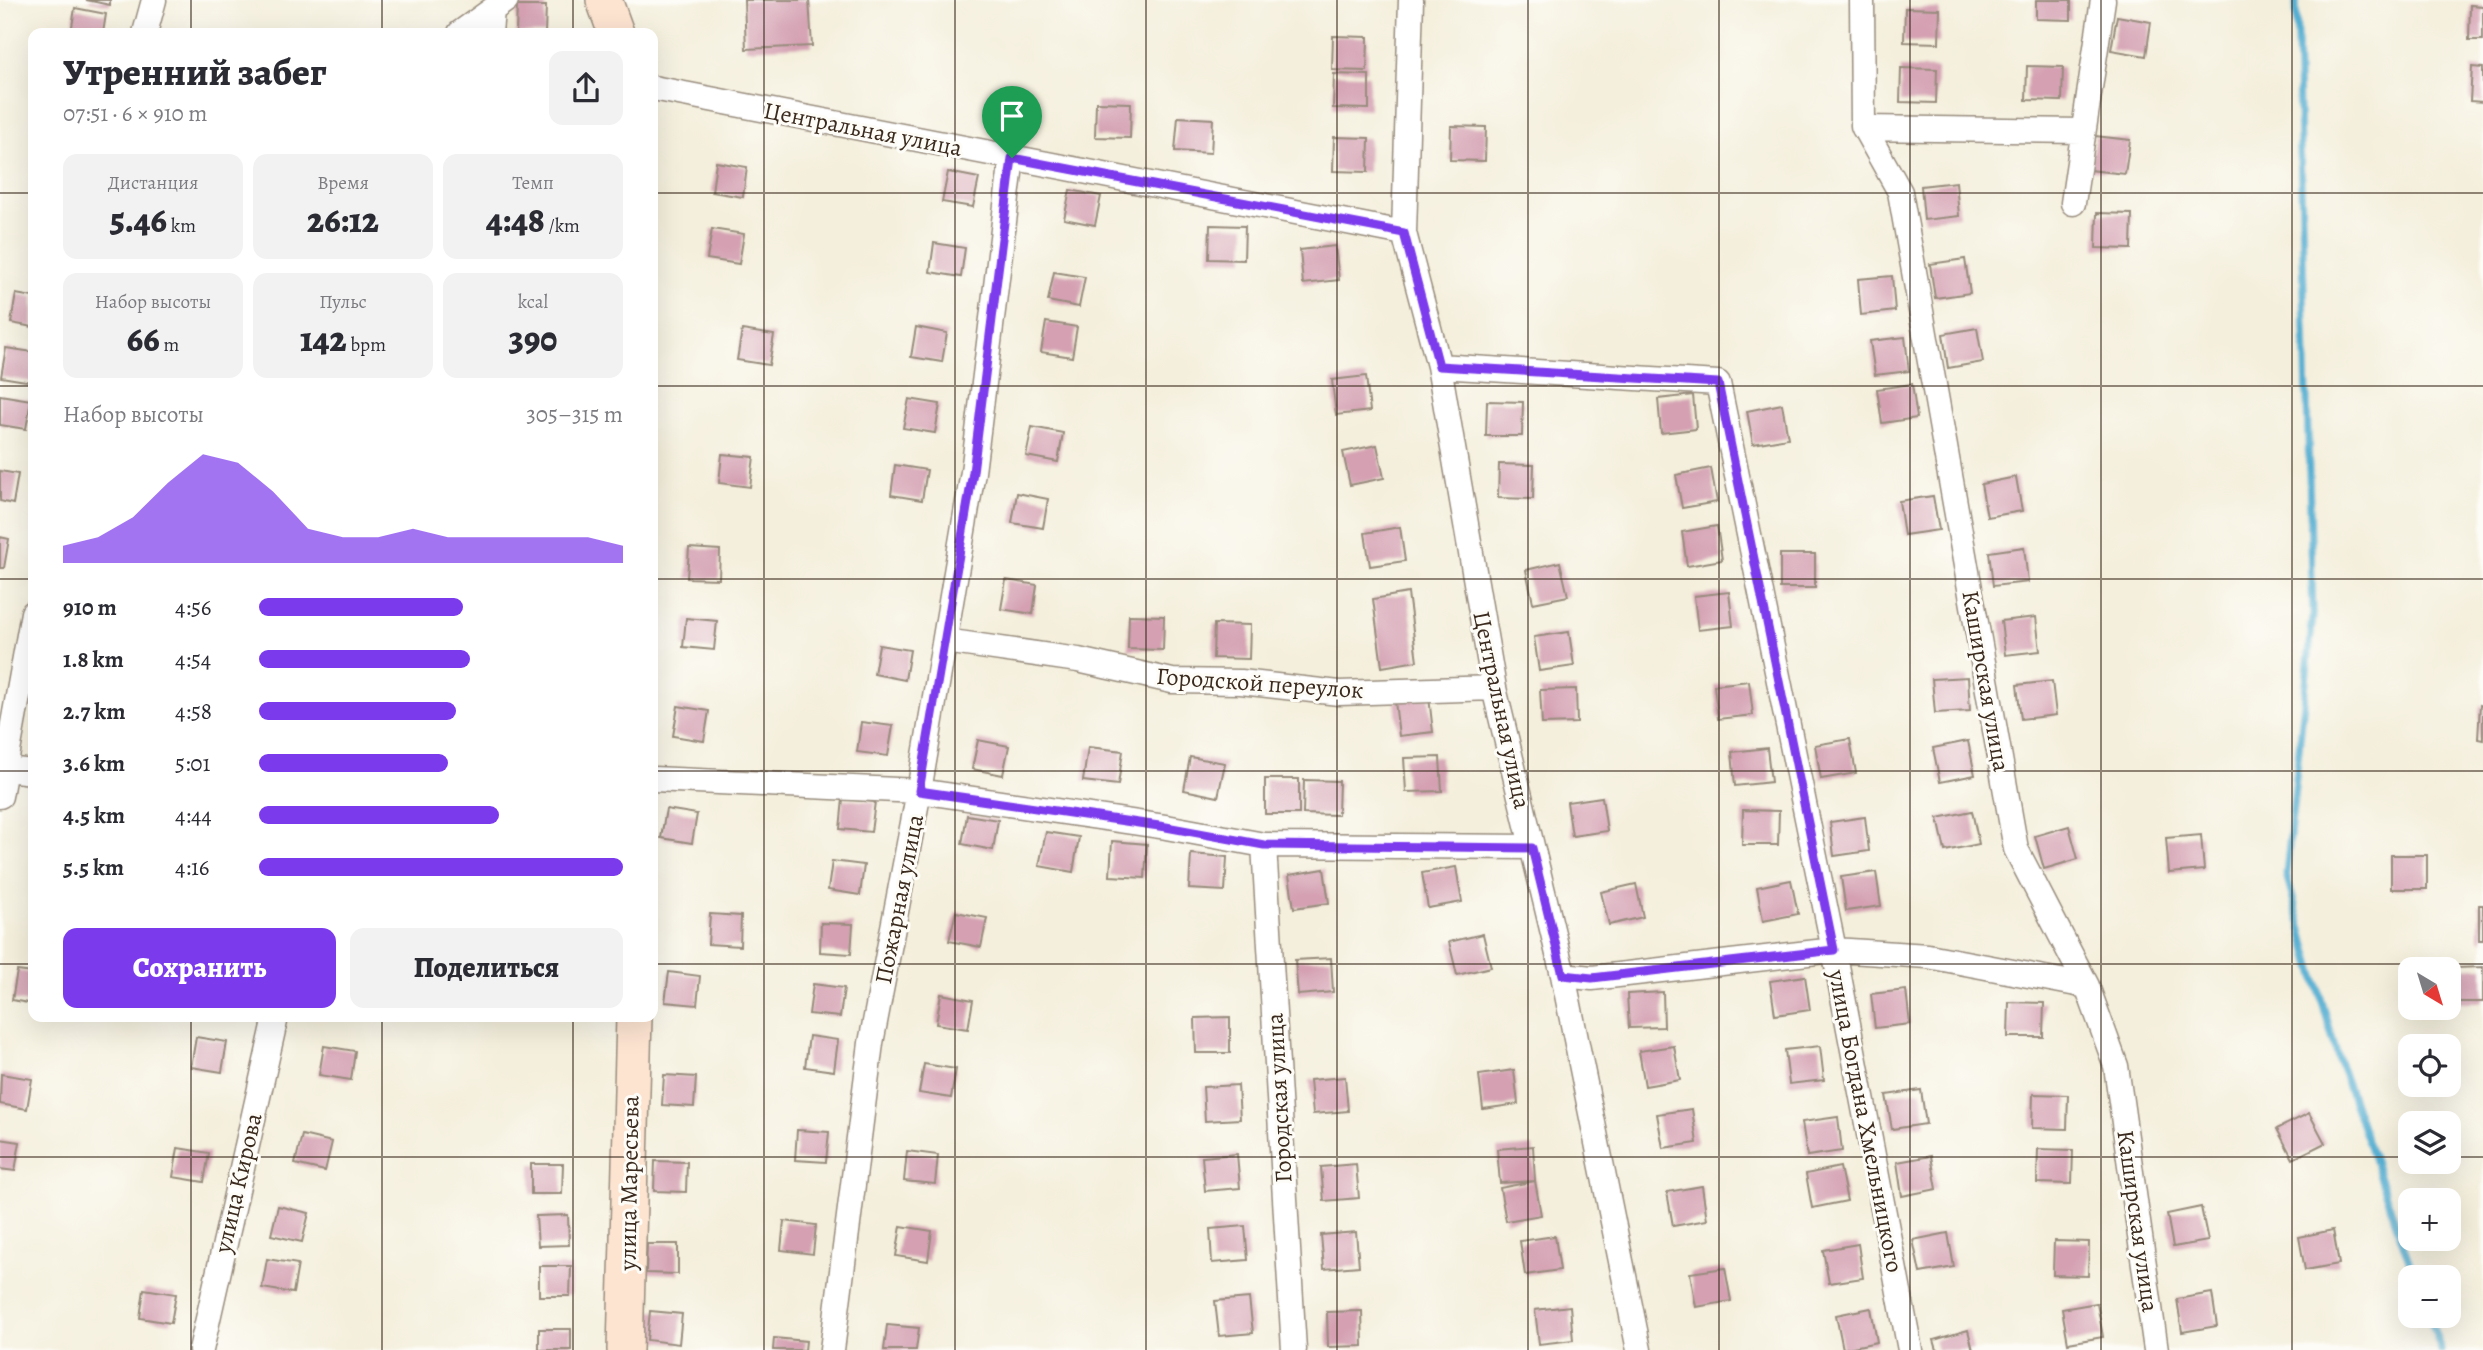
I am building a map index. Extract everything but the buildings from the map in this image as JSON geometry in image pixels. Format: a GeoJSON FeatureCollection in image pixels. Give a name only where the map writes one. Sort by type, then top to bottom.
{"type":"FeatureCollection","features":[{"type":"Feature","properties":{"kind":"street"},"geometry":{"type":"LineString","coordinates":[[146,28],[153,0]]}},
{"type":"Feature","properties":{"kind":"street"},"geometry":{"type":"LineString","coordinates":[[604,0],[614,28]]}},
{"type":"Feature","properties":{"kind":"street","name":"Центральная улица"},"geometry":{"type":"LineString","coordinates":[[1411,0],[1404,233],[1439,366],[1494,688],[1563,975],[1639,1350]]}},
{"type":"Feature","properties":{"kind":"street","name":"Каширская улица"},"geometry":{"type":"LineString","coordinates":[[1862,0],[1864,128],[1900,192],[2016,849],[2087,986],[2116,1066],[2156,1350]]}},
{"type":"Feature","properties":{"kind":"street"},"geometry":{"type":"LineString","coordinates":[[2073,203],[2103,0]]}},
{"type":"Feature","properties":{"kind":"street"},"geometry":{"type":"LineString","coordinates":[[470,28],[496,15]]}},
{"type":"Feature","properties":{"kind":"street","name":"Центральная улица"},"geometry":{"type":"LineString","coordinates":[[658,89],[1404,233]]}},
{"type":"Feature","properties":{"kind":"street"},"geometry":{"type":"LineString","coordinates":[[1864,128],[2083,131]]}},
{"type":"Feature","properties":{"kind":"street","name":"Пожарная улица"},"geometry":{"type":"LineString","coordinates":[[832,1350],[871,1042],[919,791],[973,472],[1012,158]]}},
{"type":"Feature","properties":{"kind":"street","name":"улица Богдана Хмельницкого"},"geometry":{"type":"LineString","coordinates":[[1439,366],[1718,383],[1834,950],[1910,1350]]}},
{"type":"Feature","properties":{"kind":"street","name":"Городской переулок"},"geometry":{"type":"LineString","coordinates":[[945,641],[1078,660],[1172,681],[1241,682],[1339,693],[1494,688]]}},
{"type":"Feature","properties":{"kind":"street"},"geometry":{"type":"LineString","coordinates":[[0,796],[28,642]]}},
{"type":"Feature","properties":{"kind":"street"},"geometry":{"type":"LineString","coordinates":[[6,769],[28,771]]}},
{"type":"Feature","properties":{"kind":"street"},"geometry":{"type":"LineString","coordinates":[[658,779],[919,791],[1166,827],[1264,845],[1532,848]]}},
{"type":"Feature","properties":{"kind":"street","name":"Городская улица"},"geometry":{"type":"LineString","coordinates":[[1264,845],[1294,1350]]}},
{"type":"Feature","properties":{"kind":"street"},"geometry":{"type":"LineString","coordinates":[[1563,975],[1592,978],[1834,950],[1928,956],[2087,986]]}},
{"type":"Feature","properties":{"kind":"street","name":"улица Кирова"},"geometry":{"type":"LineString","coordinates":[[201,1350],[274,1022]]}},
{"type":"Feature","properties":{"kind":"street","name":"улица Маресьева"},"geometry":{"type":"LineString","coordinates":[[625,1350],[634,1022]]}},
{"type":"Feature","properties":{"kind":"waterway"},"geometry":{"type":"LineString","coordinates":[[2296,0],[2313,616],[2286,874],[2339,1061],[2410,1265]]}},
{"type":"Feature","properties":{"kind":"waterway"},"geometry":{"type":"LineString","coordinates":[[2433,1328],[2441,1350]]}},
{"type":"Feature","properties":{"kind":"route"},"geometry":{"type":"LineString","coordinates":[[1012,158],[1404,233],[1439,366],[1718,383],[1834,950],[1592,978],[1563,975],[1532,848],[1264,845],[1166,827],[919,791],[973,472],[1012,158]]}}]}
